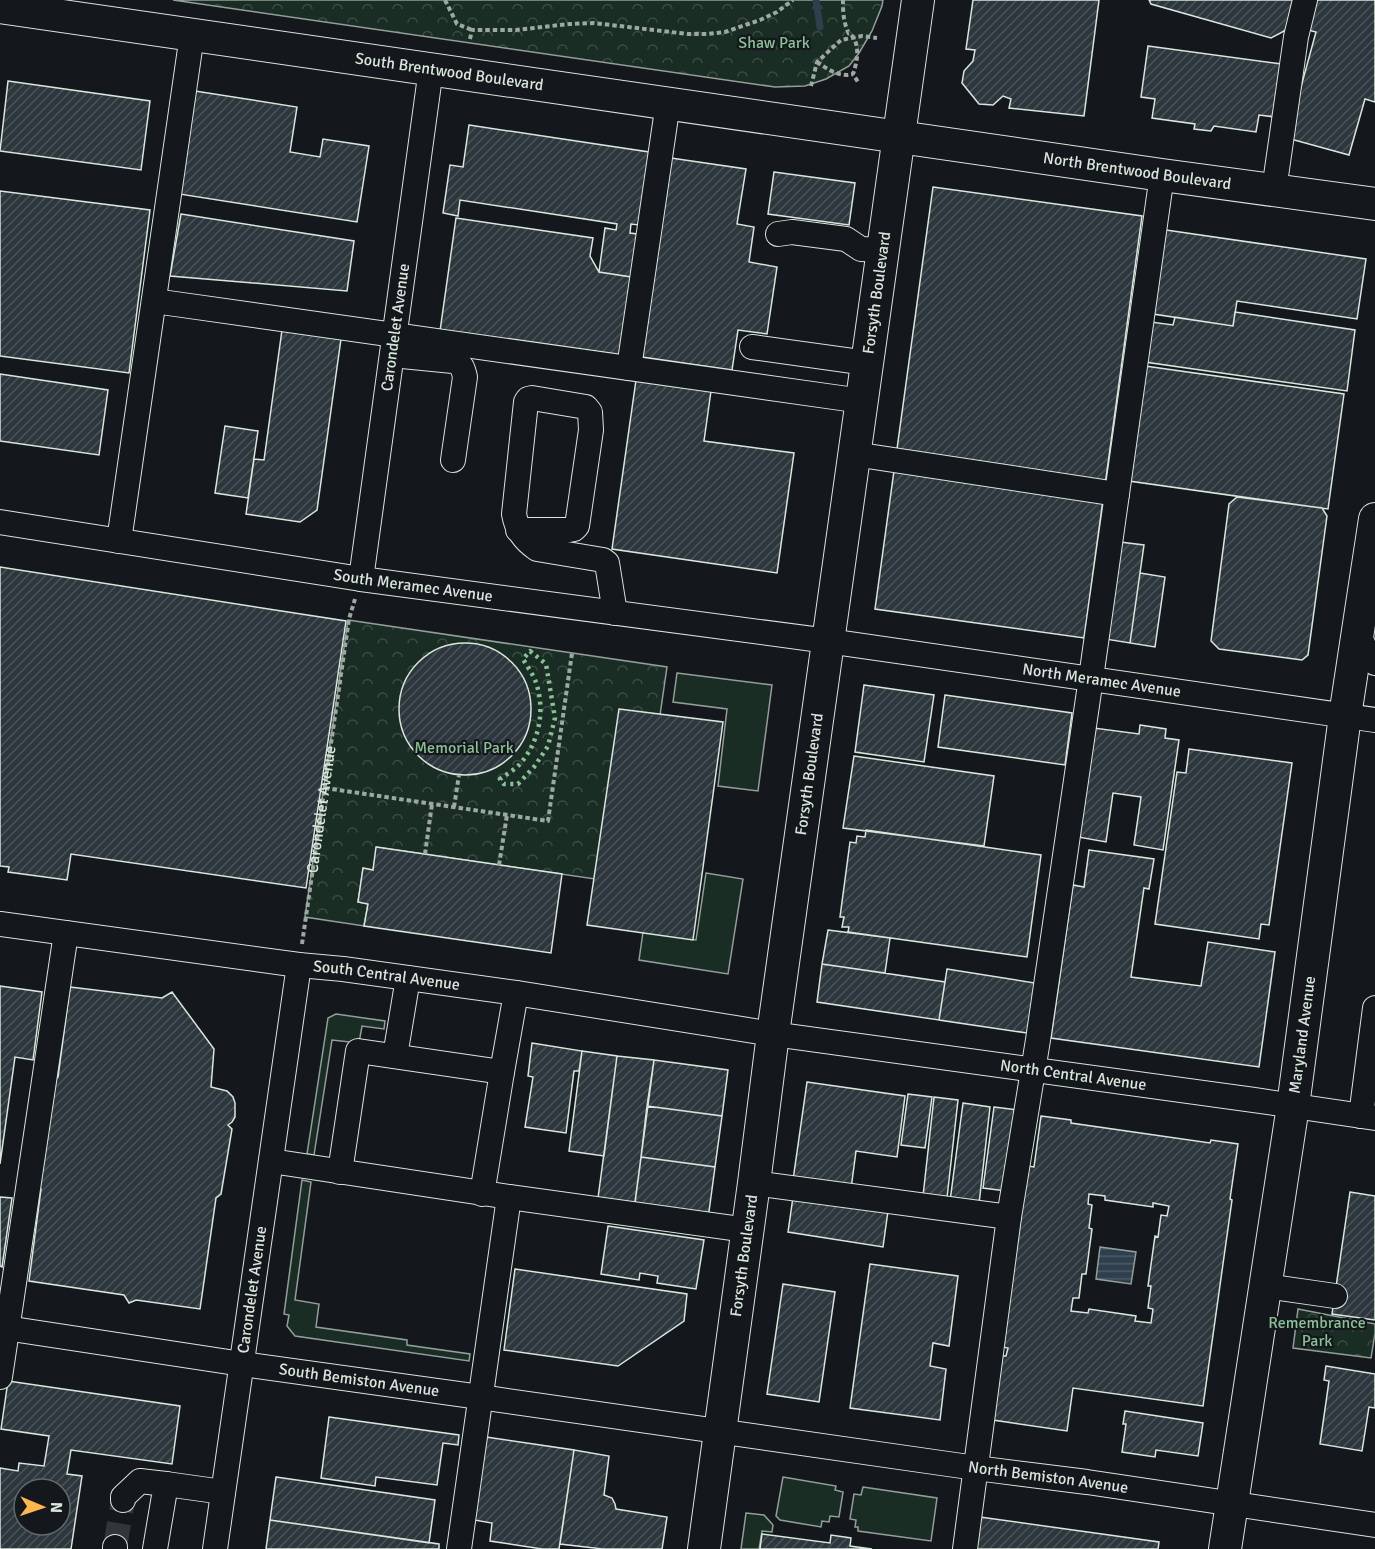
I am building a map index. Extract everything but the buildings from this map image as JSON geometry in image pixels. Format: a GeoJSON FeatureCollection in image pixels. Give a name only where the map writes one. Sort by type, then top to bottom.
{"type":"FeatureCollection","features":[{"type":"Feature","properties":{"kind":"main road","name":"Forsyth Boulevard"},"geometry":{"type":"LineString","coordinates":[[704,1549],[867,363],[872,250],[898,136],[918,0]]}},
{"type":"Feature","properties":{"kind":"main road","name":"South Brentwood Boulevard"},"geometry":{"type":"LineString","coordinates":[[0,7],[898,136]]}},
{"type":"Feature","properties":{"kind":"main road","name":"North Brentwood Boulevard"},"geometry":{"type":"LineString","coordinates":[[898,136],[1375,204]]}},
{"type":"Feature","properties":{"kind":"main road","name":"Maryland Avenue"},"geometry":{"type":"LineString","coordinates":[[1225,1549],[1293,1106],[1360,718],[1358,633],[1370,581],[1375,519]]}},
{"type":"Feature","properties":{"kind":"street"},"geometry":{"type":"LineString","coordinates":[[1274,190],[1296,37],[1305,0]]}},
{"type":"Feature","properties":{"kind":"street"},"geometry":{"type":"LineString","coordinates":[[120,541],[192,35]]}},
{"type":"Feature","properties":{"kind":"street","name":"Carondelet Avenue"},"geometry":{"type":"LineString","coordinates":[[360,579],[431,69]]}},
{"type":"Feature","properties":{"kind":"street"},"geometry":{"type":"LineString","coordinates":[[629,368],[668,103]]}},
{"type":"Feature","properties":{"kind":"street"},"geometry":{"type":"LineString","coordinates":[[965,1549],[1009,1217],[1034,1069],[1162,175]]}},
{"type":"Feature","properties":{"kind":"street"},"geometry":{"type":"LineString","coordinates":[[780,239],[792,232],[846,239],[872,250]]}},
{"type":"Feature","properties":{"kind":"street"},"geometry":{"type":"LineString","coordinates":[[154,301],[393,345],[460,364],[465,377],[453,460]]}},
{"type":"Feature","properties":{"kind":"street"},"geometry":{"type":"LineString","coordinates":[[393,345],[629,368],[862,401]]}},
{"type":"Feature","properties":{"kind":"street"},"geometry":{"type":"LineString","coordinates":[[752,347],[867,363]]}},
{"type":"Feature","properties":{"kind":"street"},"geometry":{"type":"LineString","coordinates":[[518,530],[568,530],[577,526],[591,430],[590,412],[586,407],[528,399],[514,514],[518,530],[528,543],[537,549],[594,558],[607,563],[615,613]]}},
{"type":"Feature","properties":{"kind":"street"},"geometry":{"type":"LineString","coordinates":[[854,454],[1117,494]]}},
{"type":"Feature","properties":{"kind":"street","name":"South Meramec Avenue"},"geometry":{"type":"LineString","coordinates":[[0,522],[360,579],[828,641]]}},
{"type":"Feature","properties":{"kind":"street"},"geometry":{"type":"LineString","coordinates":[[1358,633],[1375,663]]}},
{"type":"Feature","properties":{"kind":"street","name":"North Meramec Avenue"},"geometry":{"type":"LineString","coordinates":[[828,641],[1360,718]]}},
{"type":"Feature","properties":{"kind":"street","name":"South Central Avenue"},"geometry":{"type":"LineString","coordinates":[[0,924],[299,966],[343,969],[516,993],[773,1034]]}},
{"type":"Feature","properties":{"kind":"street"},"geometry":{"type":"LineString","coordinates":[[0,1377],[4,1327],[66,933]]}},
{"type":"Feature","properties":{"kind":"street","name":"Carondelet Avenue"},"geometry":{"type":"LineString","coordinates":[[215,1549],[299,966]]}},
{"type":"Feature","properties":{"kind":"street"},"geometry":{"type":"LineString","coordinates":[[395,1056],[408,978]]}},
{"type":"Feature","properties":{"kind":"street"},"geometry":{"type":"LineString","coordinates":[[482,1194],[516,993]]}},
{"type":"Feature","properties":{"kind":"street"},"geometry":{"type":"LineString","coordinates":[[1368,1117],[1375,1008]]}},
{"type":"Feature","properties":{"kind":"street","name":"North Central Avenue"},"geometry":{"type":"LineString","coordinates":[[773,1034],[1368,1117]]}},
{"type":"Feature","properties":{"kind":"street"},"geometry":{"type":"LineString","coordinates":[[340,1172],[358,1051],[502,1072]]}},
{"type":"Feature","properties":{"kind":"street"},"geometry":{"type":"LineString","coordinates":[[271,1161],[482,1194],[747,1230]]}},
{"type":"Feature","properties":{"kind":"street"},"geometry":{"type":"LineString","coordinates":[[754,1183],[1009,1217]]}},
{"type":"Feature","properties":{"kind":"street"},"geometry":{"type":"LineString","coordinates":[[459,1549],[509,1197]]}},
{"type":"Feature","properties":{"kind":"street"},"geometry":{"type":"LineString","coordinates":[[1265,1286],[1335,1296]]}},
{"type":"Feature","properties":{"kind":"street","name":"South Bemiston Avenue"},"geometry":{"type":"LineString","coordinates":[[4,1327],[242,1364],[720,1432]]}},
{"type":"Feature","properties":{"kind":"street","name":"North Bemiston Avenue"},"geometry":{"type":"LineString","coordinates":[[720,1432],[1087,1482],[1375,1525]]}},
{"type":"Feature","properties":{"kind":"street"},"geometry":{"type":"LineString","coordinates":[[123,1500],[123,1497],[140,1481],[224,1492]]}},
{"type":"Feature","properties":{"kind":"street"},"geometry":{"type":"LineString","coordinates":[[155,1549],[165,1484]]}},
{"type":"Feature","properties":{"kind":"path"},"geometry":{"type":"LineString","coordinates":[[445,0],[457,24],[472,30],[516,30],[594,23],[688,34],[725,32],[751,24],[777,12],[793,0]]}},
{"type":"Feature","properties":{"kind":"path"},"geometry":{"type":"LineString","coordinates":[[817,62],[840,74],[847,76],[853,74],[857,64],[857,52],[853,37],[847,32],[843,0]]}},
{"type":"Feature","properties":{"kind":"path"},"geometry":{"type":"LineString","coordinates":[[470,39],[472,30]]}},
{"type":"Feature","properties":{"kind":"path"},"geometry":{"type":"LineString","coordinates":[[811,86],[817,62],[828,50],[842,40],[853,37],[877,38]]}},
{"type":"Feature","properties":{"kind":"path"},"geometry":{"type":"LineString","coordinates":[[853,74],[858,82]]}},
{"type":"Feature","properties":{"kind":"path","name":"Carondelet Avenue"},"geometry":{"type":"LineString","coordinates":[[299,966],[349,619],[360,579]]}},
{"type":"Feature","properties":{"kind":"path"},"geometry":{"type":"LineString","coordinates":[[325,788],[548,821],[572,653]]}},
{"type":"Feature","properties":{"kind":"path"},"geometry":{"type":"LineString","coordinates":[[454,807],[459,775]]}},
{"type":"Feature","properties":{"kind":"path"},"geometry":{"type":"LineString","coordinates":[[426,854],[432,804]]}},
{"type":"Feature","properties":{"kind":"path"},"geometry":{"type":"LineString","coordinates":[[499,865],[507,815]]}},
{"type":"Feature","properties":{"kind":"green space","name":"Shaw Park"},"geometry":{"type":"Polygon","coordinates":[[[173,0],[883,0],[872,31],[849,66],[826,79],[805,86],[775,87],[173,0]]]}},
{"type":"Feature","properties":{"kind":"green space","name":"Memorial Park"},"geometry":{"type":"Polygon","coordinates":[[[348,620],[667,667],[660,715],[595,879],[377,847],[373,870],[363,869],[358,902],[368,904],[364,926],[305,917],[348,620]]]}},
{"type":"Feature","properties":{"kind":"green space"},"geometry":{"type":"Polygon","coordinates":[[[677,673],[772,685],[758,791],[718,786],[727,709],[673,702],[677,673]]]}},
{"type":"Feature","properties":{"kind":"green space"},"geometry":{"type":"Polygon","coordinates":[[[706,873],[743,879],[728,974],[639,960],[643,932],[696,940],[706,873]]]}},
{"type":"Feature","properties":{"kind":"green space"},"geometry":{"type":"Polygon","coordinates":[[[336,1014],[385,1021],[384,1029],[362,1026],[359,1043],[332,1040],[314,1155],[307,1154],[328,1018],[336,1014]]]}},
{"type":"Feature","properties":{"kind":"green space"},"geometry":{"type":"Polygon","coordinates":[[[302,1180],[311,1182],[295,1300],[319,1304],[316,1327],[407,1340],[407,1345],[470,1354],[469,1361],[295,1336],[287,1326],[289,1315],[284,1314],[302,1180]]]}},
{"type":"Feature","properties":{"kind":"green space","name":"Remembrance Park"},"geometry":{"type":"Polygon","coordinates":[[[1298,1309],[1375,1324],[1371,1358],[1293,1348],[1298,1309]]]}},
{"type":"Feature","properties":{"kind":"green space"},"geometry":{"type":"Polygon","coordinates":[[[783,1477],[836,1486],[835,1490],[843,1492],[839,1517],[830,1516],[829,1522],[822,1521],[821,1527],[780,1520],[776,1516],[783,1477]]]}},
{"type":"Feature","properties":{"kind":"green space"},"geometry":{"type":"Polygon","coordinates":[[[863,1487],[937,1498],[931,1541],[858,1531],[858,1527],[855,1527],[856,1520],[850,1519],[854,1494],[861,1495],[863,1487]]]}},
{"type":"Feature","properties":{"kind":"green space"},"geometry":{"type":"Polygon","coordinates":[[[746,1513],[764,1515],[773,1525],[772,1532],[762,1531],[759,1549],[741,1549],[746,1513]]]}},
{"type":"Feature","properties":{"kind":"water"},"geometry":{"type":"Polygon","coordinates":[[[1100,1247],[1136,1252],[1131,1284],[1096,1279],[1100,1247]]]}},
{"type":"Feature","properties":{"kind":"waterway"},"geometry":{"type":"LineString","coordinates":[[816,0],[820,27]]}},
{"type":"Feature","properties":{"kind":"tunnel"},"geometry":{"type":"LineString","coordinates":[[115,1547],[123,1500]]}},
{"type":"Feature","properties":{"kind":"hedge"},"geometry":{"type":"LineString","coordinates":[[530,651],[546,664],[555,718],[548,746],[534,767],[518,784],[504,784],[500,779],[517,767],[526,756],[539,724],[538,691],[534,677],[523,659],[530,651]]}}]}
